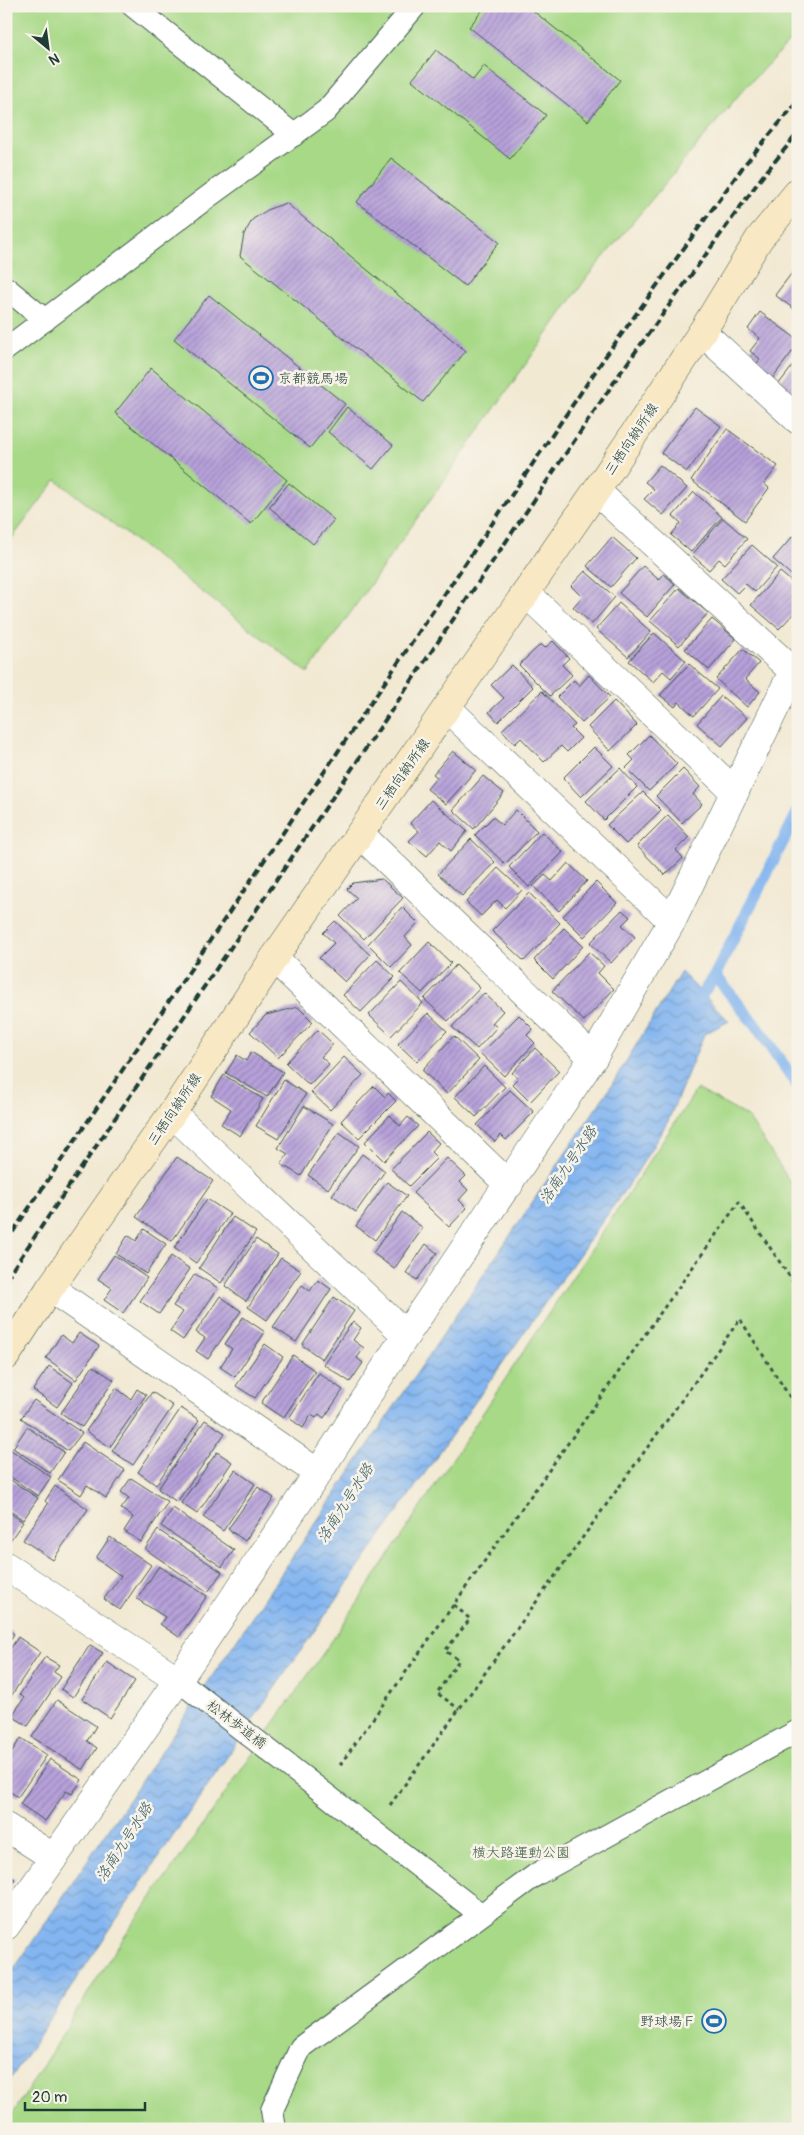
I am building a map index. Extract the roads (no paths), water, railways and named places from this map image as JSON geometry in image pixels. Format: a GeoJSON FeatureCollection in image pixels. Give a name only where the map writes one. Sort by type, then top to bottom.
{"type":"FeatureCollection","features":[{"type":"Feature","properties":{"kind":"main road","name":"三栖向納所線"},"geometry":{"type":"LineString","coordinates":[[6,1356],[50,1288],[172,1113],[274,958],[596,492],[702,332],[759,239],[798,192]]}},
{"type":"Feature","properties":{"kind":"street"},"geometry":{"type":"LineString","coordinates":[[702,332],[798,420]]}},
{"type":"Feature","properties":{"kind":"street"},"geometry":{"type":"LineString","coordinates":[[6,1926],[53,1857],[188,1687],[318,1473],[406,1335],[593,1058],[672,921],[793,671],[596,492]]}},
{"type":"Feature","properties":{"kind":"street"},"geometry":{"type":"LineString","coordinates":[[526,594],[735,792]]}},
{"type":"Feature","properties":{"kind":"street"},"geometry":{"type":"LineString","coordinates":[[447,708],[672,921]]}},
{"type":"Feature","properties":{"kind":"street"},"geometry":{"type":"LineString","coordinates":[[360,834],[593,1058]]}},
{"type":"Feature","properties":{"kind":"street"},"geometry":{"type":"LineString","coordinates":[[274,958],[509,1185]]}},
{"type":"Feature","properties":{"kind":"street"},"geometry":{"type":"LineString","coordinates":[[172,1113],[406,1335]]}},
{"type":"Feature","properties":{"kind":"street"},"geometry":{"type":"LineString","coordinates":[[50,1288],[318,1473]]}},
{"type":"Feature","properties":{"kind":"street"},"geometry":{"type":"LineString","coordinates":[[6,1566],[188,1687]]}},
{"type":"Feature","properties":{"kind":"street"},"geometry":{"type":"LineString","coordinates":[[6,1826],[53,1857]]}},
{"type":"Feature","properties":{"kind":"lane"},"geometry":{"type":"LineString","coordinates":[[133,6],[294,135]]}},
{"type":"Feature","properties":{"kind":"lane"},"geometry":{"type":"LineString","coordinates":[[6,349],[326,111],[415,6]]}},
{"type":"Feature","properties":{"kind":"lane"},"geometry":{"type":"LineString","coordinates":[[6,288],[45,320]]}},
{"type":"Feature","properties":{"kind":"lane","name":"松林歩道橋"},"geometry":{"type":"LineString","coordinates":[[188,1687],[323,1790],[480,1914]]}},
{"type":"Feature","properties":{"kind":"lane"},"geometry":{"type":"LineString","coordinates":[[275,2129],[272,2110],[301,2047],[537,1874],[798,1731]]}},
{"type":"Feature","properties":{"kind":"water","name":"洛南九号水路"},"geometry":{"type":"Polygon","coordinates":[[[681,972],[729,1021],[704,1034],[668,1121],[636,1174],[238,1741],[82,1970],[6,2086],[6,1981],[611,1086],[681,972]]]}},
{"type":"Feature","properties":{"kind":"waterway"},"geometry":{"type":"LineString","coordinates":[[693,1008],[715,975],[798,812]]}},
{"type":"Feature","properties":{"kind":"waterway"},"geometry":{"type":"LineString","coordinates":[[715,975],[760,1031],[798,1086]]}},
{"type":"Feature","properties":{"kind":"railway"},"geometry":{"type":"LineString","coordinates":[[6,1242],[605,357],[745,164],[798,101]]}},
{"type":"Feature","properties":{"kind":"railway"},"geometry":{"type":"LineString","coordinates":[[6,1279],[623,369],[762,177],[798,133]]}},
{"type":"Feature","properties":{"kind":"place","name":"京都競馬場"},"geometry":{"type":"Point","coordinates":[261,378]}},
{"type":"Feature","properties":{"kind":"place","name":"野球場Ｆ"},"geometry":{"type":"Point","coordinates":[714,2021]}},
{"type":"Feature","properties":{"kind":"park label","name":"横大路運動公園"},"geometry":{"type":"Point","coordinates":[521,1852]}}]}
